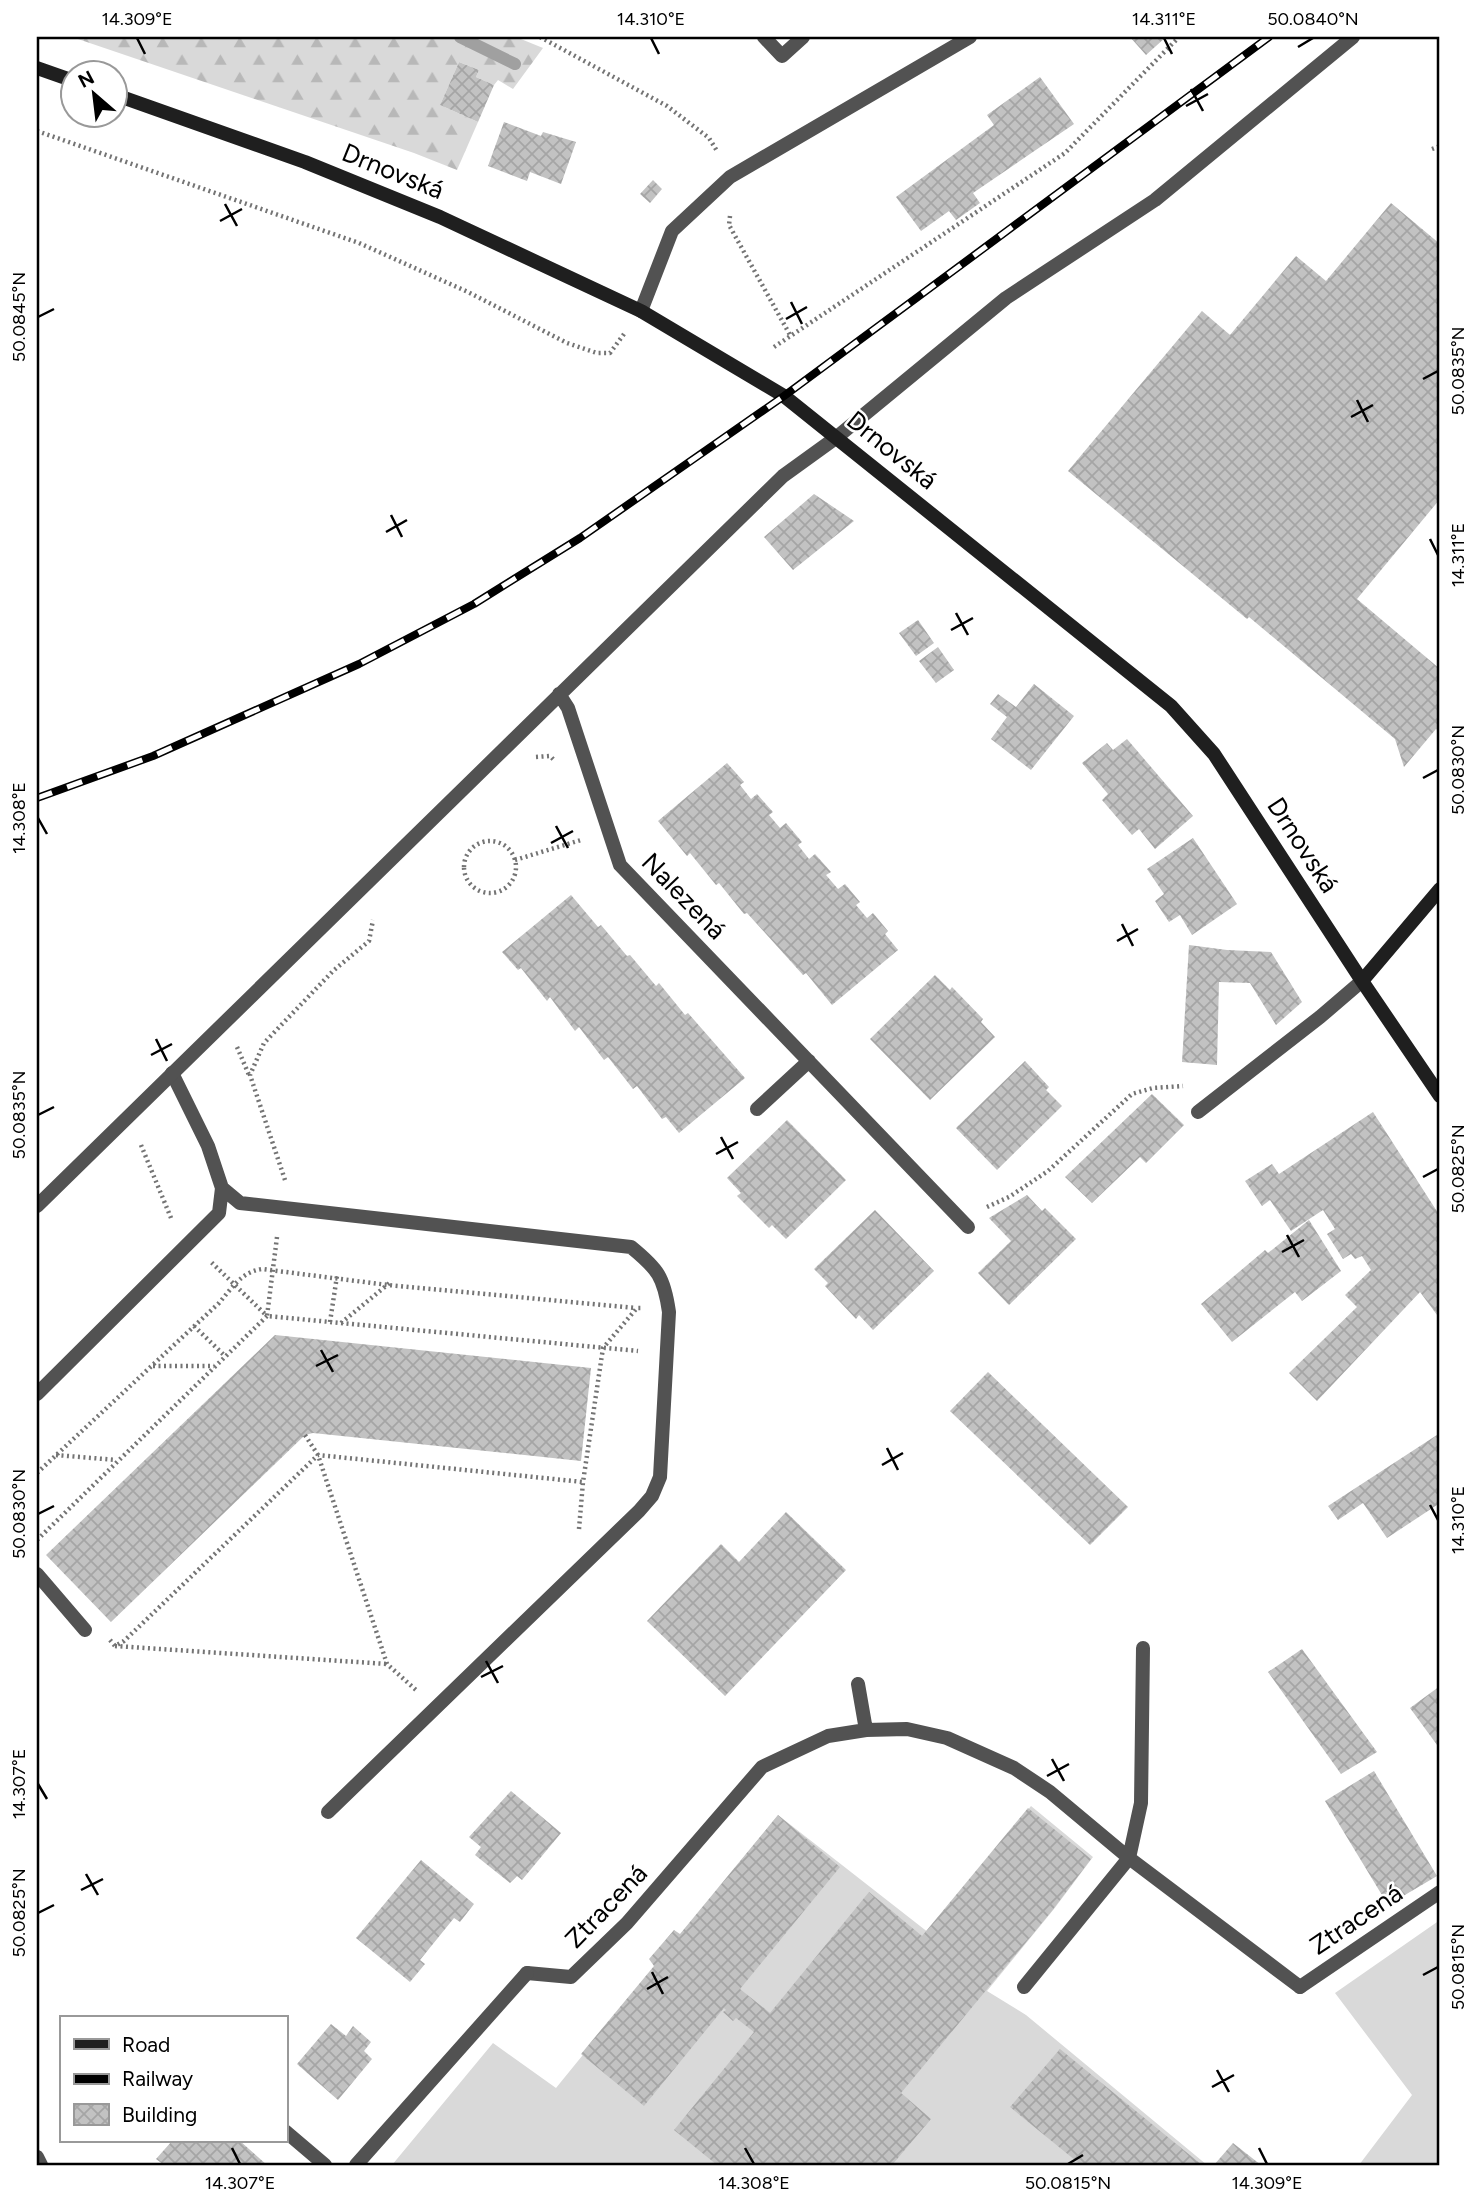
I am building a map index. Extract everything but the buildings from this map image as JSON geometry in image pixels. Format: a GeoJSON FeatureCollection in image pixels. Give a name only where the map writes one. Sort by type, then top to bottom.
{"type":"FeatureCollection","features":[{"type":"Feature","properties":{"kind":"main road"},"geometry":{"type":"LineString","coordinates":[[37,68],[60,76]]}},
{"type":"Feature","properties":{"kind":"main road","name":"Drnovská"},"geometry":{"type":"LineString","coordinates":[[130,100],[305,162],[416,207],[641,310],[784,396],[1171,706],[1193,728],[1214,754],[1440,1096]]}},
{"type":"Feature","properties":{"kind":"main road"},"geometry":{"type":"LineString","coordinates":[[1362,981],[1440,889]]}},
{"type":"Feature","properties":{"kind":"street"},"geometry":{"type":"LineString","coordinates":[[764,37],[782,56],[803,37]]}},
{"type":"Feature","properties":{"kind":"street"},"geometry":{"type":"LineString","coordinates":[[641,310],[672,231],[730,177],[970,37]]}},
{"type":"Feature","properties":{"kind":"street"},"geometry":{"type":"LineString","coordinates":[[37,1206],[783,476],[837,437],[1006,298],[1155,200],[1353,37]]}},
{"type":"Feature","properties":{"kind":"street","name":"Nalezená"},"geometry":{"type":"LineString","coordinates":[[559,694],[568,708],[620,865],[965,1223]]}},
{"type":"Feature","properties":{"kind":"street"},"geometry":{"type":"LineString","coordinates":[[1198,1112],[1362,981]]}},
{"type":"Feature","properties":{"kind":"street"},"geometry":{"type":"LineString","coordinates":[[757,1109],[809,1061]]}},
{"type":"Feature","properties":{"kind":"street"},"geometry":{"type":"LineString","coordinates":[[37,1394],[219,1213],[222,1188],[208,1146],[172,1073]]}},
{"type":"Feature","properties":{"kind":"street"},"geometry":{"type":"LineString","coordinates":[[222,1188],[240,1203],[631,1247],[652,1264],[665,1285],[670,1312],[660,1477],[652,1496],[328,1812]]}},
{"type":"Feature","properties":{"kind":"street"},"geometry":{"type":"LineString","coordinates":[[37,1574],[85,1630]]}},
{"type":"Feature","properties":{"kind":"street"},"geometry":{"type":"LineString","coordinates":[[1024,1987],[1129,1858],[1141,1803],[1143,1648]]}},
{"type":"Feature","properties":{"kind":"street"},"geometry":{"type":"LineString","coordinates":[[859,1684],[866,1730],[907,1729],[947,1738],[1014,1768],[1050,1792],[1129,1858]]}},
{"type":"Feature","properties":{"kind":"street","name":"Ztracená"},"geometry":{"type":"LineString","coordinates":[[356,2165],[527,1973],[571,1977],[627,1923],[762,1767],[828,1736],[866,1730]]}},
{"type":"Feature","properties":{"kind":"street","name":"Ztracená"},"geometry":{"type":"LineString","coordinates":[[1129,1858],[1300,1987],[1440,1892]]}},
{"type":"Feature","properties":{"kind":"street"},"geometry":{"type":"LineString","coordinates":[[287,2133],[325,2165]]}},
{"type":"Feature","properties":{"kind":"street"},"geometry":{"type":"LineString","coordinates":[[37,2157],[41,2165]]}},
{"type":"Feature","properties":{"kind":"path"},"geometry":{"type":"LineString","coordinates":[[540,37],[667,106],[709,138],[730,177],[729,225],[790,335]]}},
{"type":"Feature","properties":{"kind":"path"},"geometry":{"type":"LineString","coordinates":[[774,348],[1065,153],[1179,37]]}},
{"type":"Feature","properties":{"kind":"path"},"geometry":{"type":"LineString","coordinates":[[37,131],[359,243],[468,292],[567,343],[597,353],[610,353],[641,310]]}},
{"type":"Feature","properties":{"kind":"path"},"geometry":{"type":"LineString","coordinates":[[1432,149],[1440,146]]}},
{"type":"Feature","properties":{"kind":"path"},"geometry":{"type":"LineString","coordinates":[[524,758],[550,756],[558,763]]}},
{"type":"Feature","properties":{"kind":"path"},"geometry":{"type":"LineString","coordinates":[[515,860],[587,839]]}},
{"type":"Feature","properties":{"kind":"path"},"geometry":{"type":"LineString","coordinates":[[490,841],[506,846],[515,860],[515,878],[510,885],[494,894],[477,890],[465,876],[468,852],[482,842],[490,841]]}},
{"type":"Feature","properties":{"kind":"path"},"geometry":{"type":"LineString","coordinates":[[37,1540],[267,1316],[285,1182],[250,1075],[264,1043],[333,971],[369,941],[373,917]]}},
{"type":"Feature","properties":{"kind":"path"},"geometry":{"type":"LineString","coordinates":[[965,1223],[1048,1171],[1132,1094],[1153,1088],[1235,1084]]}},
{"type":"Feature","properties":{"kind":"path"},"geometry":{"type":"LineString","coordinates":[[37,1473],[247,1273],[262,1269],[670,1312]]}},
{"type":"Feature","properties":{"kind":"path"},"geometry":{"type":"LineString","coordinates":[[330,1322],[337,1277]]}},
{"type":"Feature","properties":{"kind":"path"},"geometry":{"type":"LineString","coordinates":[[340,1323],[390,1283]]}},
{"type":"Feature","properties":{"kind":"path"},"geometry":{"type":"LineString","coordinates":[[578,1538],[583,1482],[603,1348],[636,1308]]}},
{"type":"Feature","properties":{"kind":"path"},"geometry":{"type":"LineString","coordinates":[[267,1316],[667,1353]]}},
{"type":"Feature","properties":{"kind":"path"},"geometry":{"type":"LineString","coordinates":[[194,1326],[225,1356]]}},
{"type":"Feature","properties":{"kind":"path"},"geometry":{"type":"LineString","coordinates":[[151,1366],[215,1366]]}},
{"type":"Feature","properties":{"kind":"path"},"geometry":{"type":"LineString","coordinates":[[305,1435],[318,1455],[387,1664],[418,1691]]}},
{"type":"Feature","properties":{"kind":"path"},"geometry":{"type":"LineString","coordinates":[[56,1455],[117,1460]]}},
{"type":"Feature","properties":{"kind":"path"},"geometry":{"type":"LineString","coordinates":[[115,1646],[124,1641],[318,1455],[583,1482]]}},
{"type":"Feature","properties":{"kind":"path"},"geometry":{"type":"LineString","coordinates":[[85,1630],[102,1632],[115,1646],[387,1664]]}},
{"type":"Feature","properties":{"kind":"green space"},"geometry":{"type":"Polygon","coordinates":[[[72,37],[516,37],[543,48],[513,89],[498,80],[494,85],[476,77],[479,70],[459,62],[440,105],[478,122],[457,170],[72,37]]]}},
{"type":"Feature","properties":{"kind":"green space"},"geometry":{"type":"Polygon","coordinates":[[[1031,1806],[1093,1857],[987,1991],[1026,2015],[1207,2165],[392,2165],[493,2043],[556,2088],[778,1815],[929,1933],[1031,1806]]]}},
{"type":"Feature","properties":{"kind":"green space"},"geometry":{"type":"Polygon","coordinates":[[[1440,1920],[1440,2165],[1359,2165],[1412,2095],[1335,1993],[1440,1920]]]}},
{"type":"Feature","properties":{"kind":"waterway"},"geometry":{"type":"LineString","coordinates":[[460,37],[515,64]]}},
{"type":"Feature","properties":{"kind":"railway"},"geometry":{"type":"LineString","coordinates":[[37,798],[153,756],[359,664],[474,604],[580,538],[784,396],[1269,37]]}}]}
